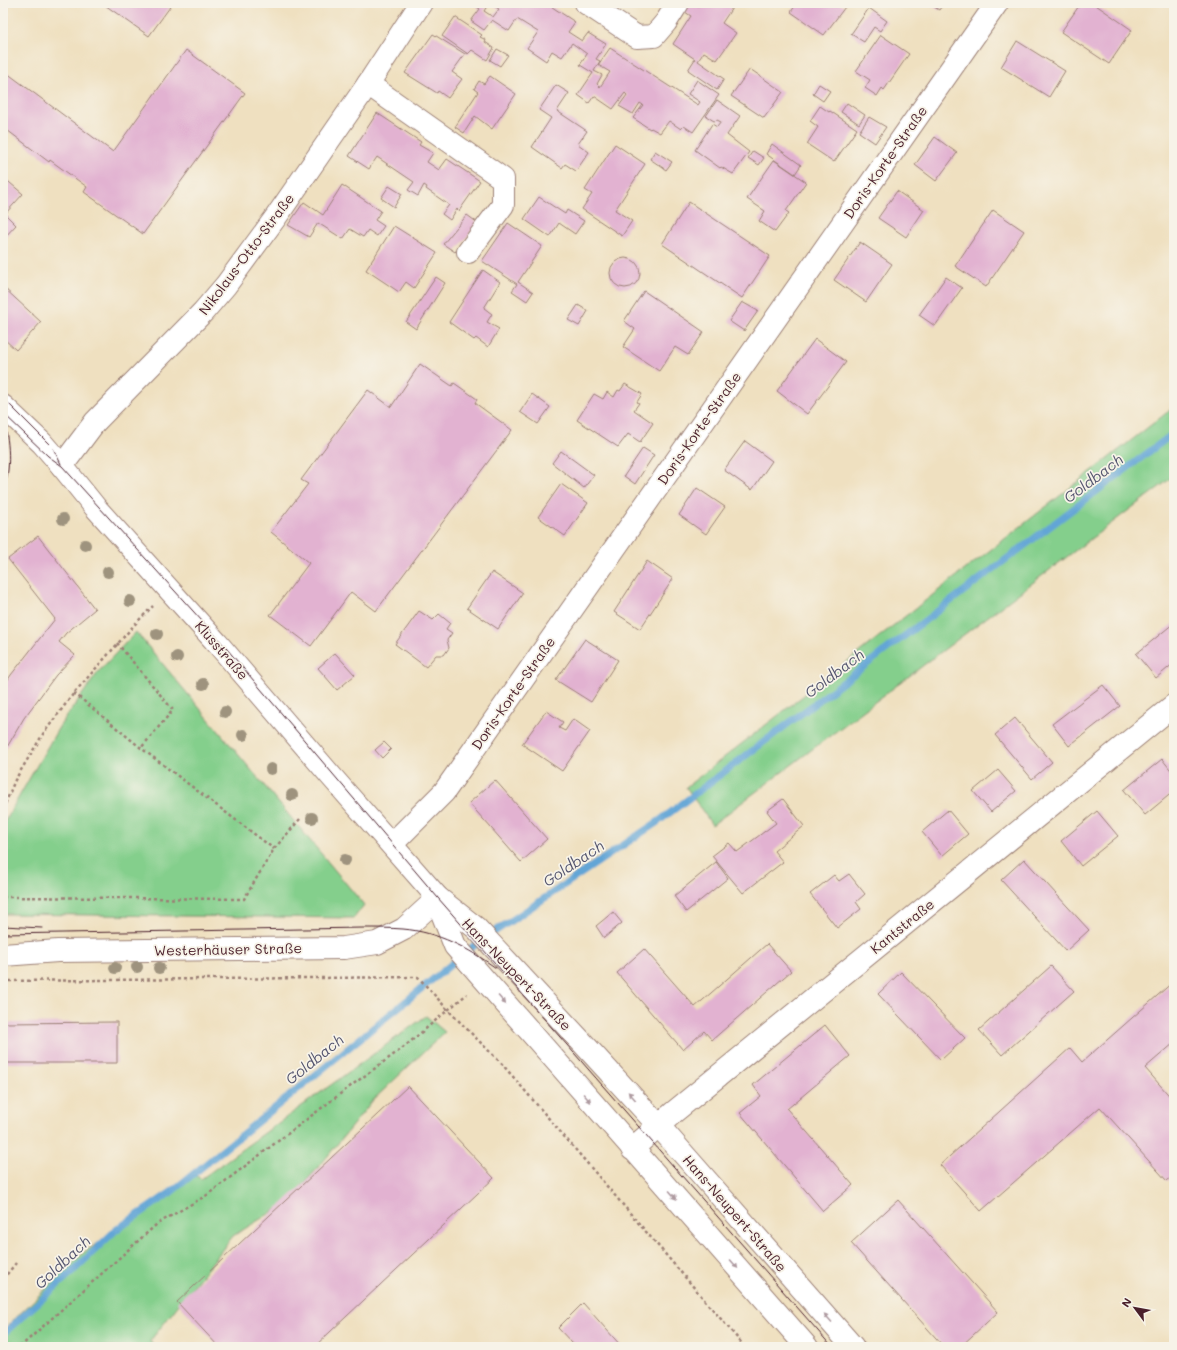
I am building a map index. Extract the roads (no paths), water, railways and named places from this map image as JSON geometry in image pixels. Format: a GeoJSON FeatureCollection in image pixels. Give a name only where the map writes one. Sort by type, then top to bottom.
{"type":"FeatureCollection","features":[{"type":"Feature","properties":{"kind":"street","name":"Nikolaus-Otto-Straße"},"geometry":{"type":"LineString","coordinates":[[62,466],[95,422],[114,401],[203,312],[226,285],[276,217],[368,84],[421,3]]}},
{"type":"Feature","properties":{"kind":"street"},"geometry":{"type":"LineString","coordinates":[[586,3],[638,37],[654,36],[678,3]]}},
{"type":"Feature","properties":{"kind":"street","name":"Doris-Korte-Straße"},"geometry":{"type":"LineString","coordinates":[[392,844],[444,792],[997,3]]}},
{"type":"Feature","properties":{"kind":"street"},"geometry":{"type":"LineString","coordinates":[[368,84],[503,179],[503,205],[468,252]]}},
{"type":"Feature","properties":{"kind":"street","name":"Klusstraße"},"geometry":{"type":"LineString","coordinates":[[3,406],[42,443],[95,507],[217,643],[438,898]]}},
{"type":"Feature","properties":{"kind":"street","name":"Kantstraße"},"geometry":{"type":"LineString","coordinates":[[632,1149],[658,1125],[1174,705]]}},
{"type":"Feature","properties":{"kind":"street","name":"Hans-Neupert-Straße"},"geometry":{"type":"LineString","coordinates":[[438,898],[476,928],[658,1125],[854,1347]]}},
{"type":"Feature","properties":{"kind":"street","name":"Hans-Neupert-Straße"},"geometry":{"type":"LineString","coordinates":[[438,898],[440,908],[455,946],[807,1347]]}},
{"type":"Feature","properties":{"kind":"street","name":"Westerhäuser Straße"},"geometry":{"type":"LineString","coordinates":[[3,955],[58,951],[344,948],[377,943],[404,929],[438,898]]}},
{"type":"Feature","properties":{"kind":"waterway","name":"Goldbach"},"geometry":{"type":"LineString","coordinates":[[3,1334],[70,1274],[116,1230],[170,1193],[475,945],[659,821],[1174,433]]}},
{"type":"Feature","properties":{"kind":"tram line"},"geometry":{"type":"LineString","coordinates":[[3,398],[53,448],[61,464]]}},
{"type":"Feature","properties":{"kind":"tram line"},"geometry":{"type":"LineString","coordinates":[[3,413],[48,456],[62,466],[221,642],[438,898],[832,1347]]}},
{"type":"Feature","properties":{"kind":"tram line"},"geometry":{"type":"LineString","coordinates":[[3,418],[9,454],[8,474],[3,490]]}},
{"type":"Feature","properties":{"kind":"tram line"},"geometry":{"type":"LineString","coordinates":[[3,926],[42,928]]}},
{"type":"Feature","properties":{"kind":"tram line"},"geometry":{"type":"LineString","coordinates":[[3,934],[363,928],[403,929],[440,937],[452,942],[475,954],[496,968]]}}]}
